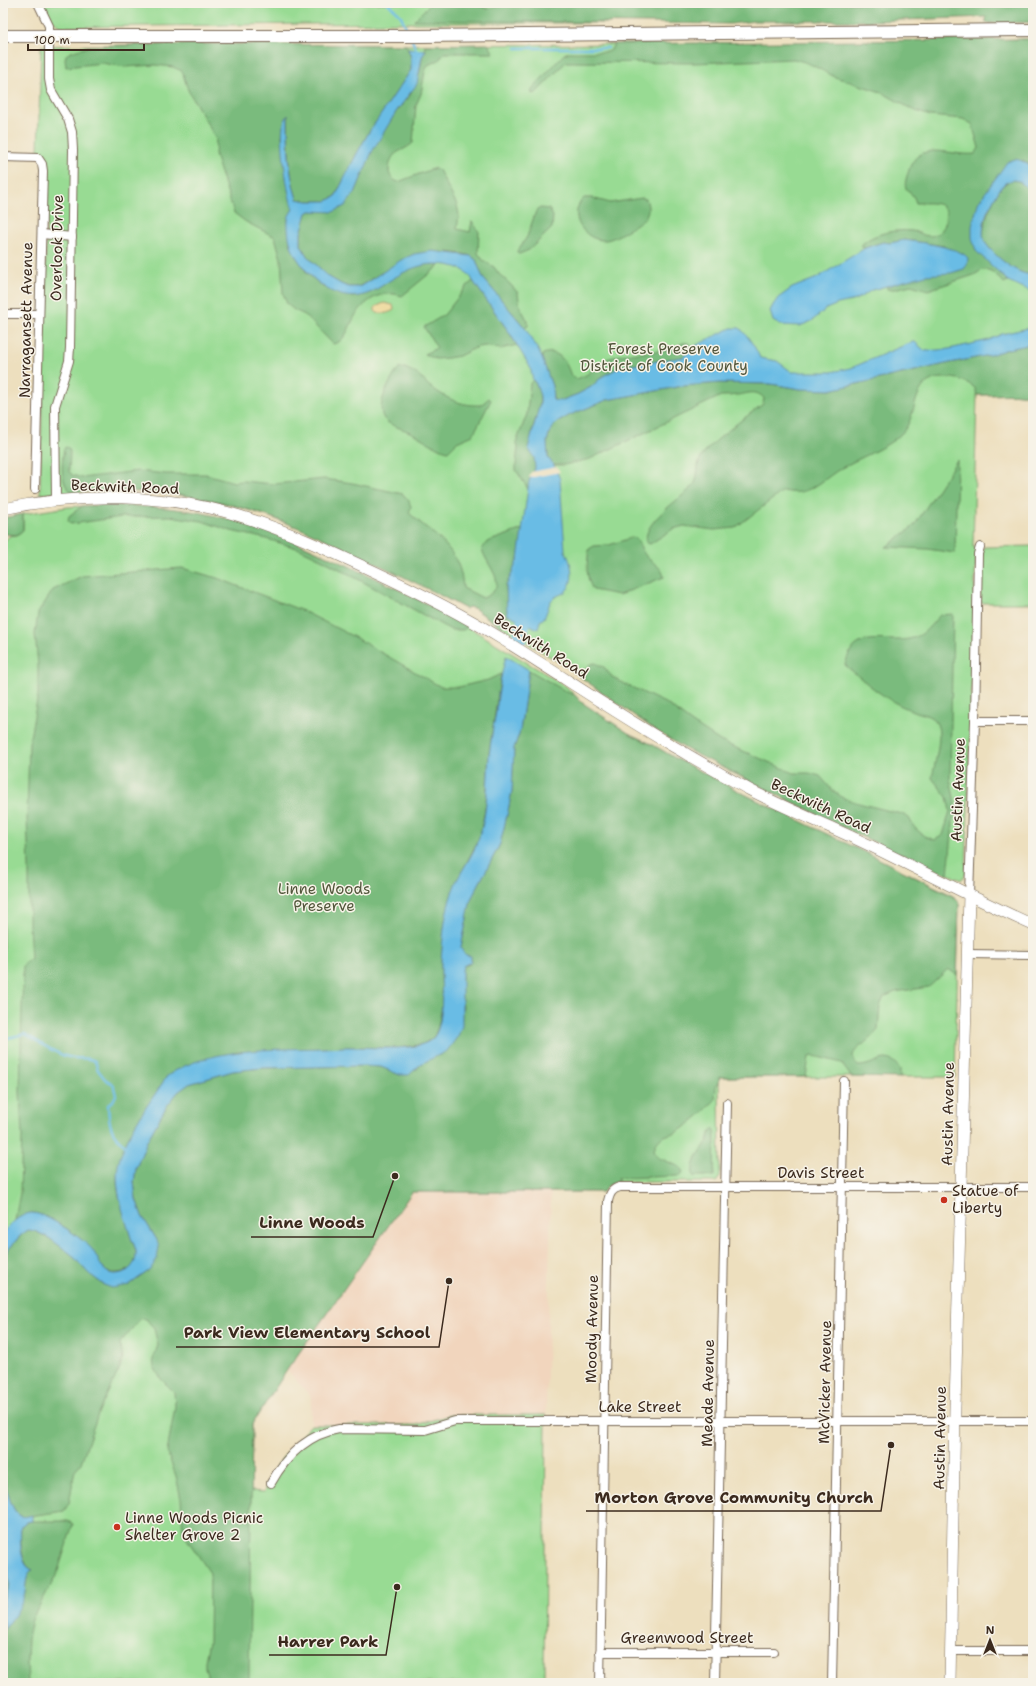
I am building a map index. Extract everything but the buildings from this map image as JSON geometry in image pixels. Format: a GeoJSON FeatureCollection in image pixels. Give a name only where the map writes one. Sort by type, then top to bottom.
{"type":"FeatureCollection","features":[{"type":"Feature","properties":{"kind":"main road"},"geometry":{"type":"LineString","coordinates":[[3,36],[419,36],[1033,30]]}},
{"type":"Feature","properties":{"kind":"street","name":"Overlook Drive"},"geometry":{"type":"LineString","coordinates":[[38,3],[49,26],[49,66],[52,90],[68,119],[72,132],[70,348],[69,361],[55,406],[56,500]]}},
{"type":"Feature","properties":{"kind":"street","name":"Narragansett Avenue"},"geometry":{"type":"LineString","coordinates":[[3,157],[38,158],[43,171],[42,234],[38,314],[35,489]]}},
{"type":"Feature","properties":{"kind":"street"},"geometry":{"type":"LineString","coordinates":[[42,234],[72,237]]}},
{"type":"Feature","properties":{"kind":"street"},"geometry":{"type":"LineString","coordinates":[[3,314],[38,314]]}},
{"type":"Feature","properties":{"kind":"street","name":"Beckwith Road"},"geometry":{"type":"LineString","coordinates":[[3,509],[56,500],[159,500],[204,507],[238,515],[272,526],[321,546],[446,606],[500,637],[668,743],[750,790],[869,845],[1033,925]]}},
{"type":"Feature","properties":{"kind":"street","name":"Austin Avenue"},"geometry":{"type":"LineString","coordinates":[[950,1683],[967,954],[975,721],[978,554],[980,547]]}},
{"type":"Feature","properties":{"kind":"street"},"geometry":{"type":"LineString","coordinates":[[975,721],[1033,721]]}},
{"type":"Feature","properties":{"kind":"street"},"geometry":{"type":"LineString","coordinates":[[967,954],[1033,955]]}},
{"type":"Feature","properties":{"kind":"street","name":"McVicker Avenue"},"geometry":{"type":"LineString","coordinates":[[832,1683],[844,1081]]}},
{"type":"Feature","properties":{"kind":"street","name":"Meade Avenue"},"geometry":{"type":"LineString","coordinates":[[716,1683],[727,1103]]}},
{"type":"Feature","properties":{"kind":"street","name":"Davis Street"},"geometry":{"type":"LineString","coordinates":[[611,1192],[614,1188],[620,1187],[1033,1187]]}},
{"type":"Feature","properties":{"kind":"street","name":"Moody Avenue"},"geometry":{"type":"LineString","coordinates":[[600,1683],[608,1201],[611,1192]]}},
{"type":"Feature","properties":{"kind":"street","name":"Lake Street"},"geometry":{"type":"LineString","coordinates":[[271,1483],[282,1465],[294,1452],[316,1436],[326,1431],[339,1429],[425,1430],[455,1421],[1033,1421]]}},
{"type":"Feature","properties":{"kind":"street"},"geometry":{"type":"LineString","coordinates":[[951,1651],[1033,1651]]}},
{"type":"Feature","properties":{"kind":"street","name":"Greenwood Street"},"geometry":{"type":"LineString","coordinates":[[600,1652],[774,1652]]}},
{"type":"Feature","properties":{"kind":"shaded area"},"geometry":{"type":"Polygon","coordinates":[[[412,1192],[551,1192],[546,1415],[450,1415],[416,1425],[311,1425],[311,1397],[287,1370],[412,1192]]]}},
{"type":"Feature","properties":{"kind":"green space"},"geometry":{"type":"Polygon","coordinates":[[[43,3],[1033,3],[1033,22],[986,23],[986,13],[610,17],[610,23],[393,23],[63,27],[59,26],[53,21],[43,3]]]}},
{"type":"Feature","properties":{"kind":"green space"},"geometry":{"type":"Polygon","coordinates":[[[431,3],[474,3],[487,9],[511,3],[588,5],[600,3],[1033,3],[1033,22],[986,23],[986,17],[871,21],[754,21],[731,24],[414,20],[431,3]]]}},
{"type":"Feature","properties":{"kind":"green space","name":"Forest Preserve District of Cook County"},"geometry":{"type":"Polygon","coordinates":[[[1033,39],[1033,394],[977,395],[973,547],[976,547],[966,874],[961,880],[861,836],[731,772],[634,715],[567,667],[496,624],[474,608],[468,607],[466,609],[372,559],[338,544],[271,517],[203,499],[162,493],[122,491],[40,494],[48,165],[46,159],[38,152],[41,46],[205,44],[666,44],[1033,39]]]}},
{"type":"Feature","properties":{"kind":"green space"},"geometry":{"type":"Polygon","coordinates":[[[1033,39],[1033,172],[1030,165],[1023,160],[978,203],[986,260],[1008,281],[1004,283],[993,272],[982,270],[974,275],[928,290],[911,285],[890,290],[887,289],[887,286],[921,275],[958,271],[944,246],[905,240],[890,243],[883,242],[865,248],[862,247],[862,244],[867,240],[886,233],[912,231],[932,236],[943,229],[946,211],[943,207],[940,204],[934,203],[916,203],[914,197],[907,190],[905,184],[912,162],[919,155],[936,151],[975,154],[979,148],[972,124],[963,119],[930,116],[913,110],[881,92],[835,77],[808,63],[794,59],[694,63],[566,62],[535,94],[531,93],[532,89],[564,54],[569,52],[608,52],[614,44],[1033,39]]]}},
{"type":"Feature","properties":{"kind":"green space"},"geometry":{"type":"Polygon","coordinates":[[[205,44],[406,45],[411,57],[411,70],[369,132],[335,197],[326,201],[308,201],[297,199],[290,168],[288,116],[282,136],[289,191],[293,209],[288,219],[290,243],[307,273],[323,287],[352,297],[365,295],[406,270],[423,264],[440,265],[402,296],[384,294],[368,302],[357,313],[347,333],[337,343],[333,344],[305,315],[294,310],[287,304],[283,293],[281,259],[275,237],[246,222],[234,213],[215,155],[216,139],[188,90],[182,71],[173,67],[155,65],[125,67],[102,63],[66,67],[66,55],[90,46],[205,44]]]}},
{"type":"Feature","properties":{"kind":"green space"},"geometry":{"type":"Polygon","coordinates":[[[488,44],[494,53],[444,53],[439,60],[428,65],[425,71],[421,94],[416,105],[413,143],[394,155],[390,163],[389,172],[392,178],[398,182],[435,168],[439,170],[457,205],[459,215],[457,229],[470,232],[472,221],[479,232],[478,253],[483,260],[494,267],[518,293],[520,307],[528,321],[528,326],[525,328],[483,278],[476,260],[471,256],[447,252],[381,273],[358,287],[349,287],[329,277],[307,256],[301,245],[301,233],[307,213],[310,211],[333,211],[355,193],[371,152],[396,112],[409,97],[420,71],[422,57],[426,50],[424,45],[488,44]]]}},
{"type":"Feature","properties":{"kind":"green space"},"geometry":{"type":"Polygon","coordinates":[[[1013,180],[1019,181],[1033,193],[1032,274],[1026,274],[1012,268],[992,251],[984,240],[983,234],[986,218],[993,201],[1001,188],[1013,180]]]}},
{"type":"Feature","properties":{"kind":"green space"},"geometry":{"type":"Polygon","coordinates":[[[584,198],[592,198],[610,203],[642,198],[646,199],[648,212],[644,219],[620,234],[606,240],[598,239],[591,237],[585,232],[577,219],[579,204],[584,198]]]}},
{"type":"Feature","properties":{"kind":"green space"},"geometry":{"type":"Polygon","coordinates":[[[540,208],[549,209],[553,216],[552,228],[529,250],[519,254],[517,251],[527,237],[536,211],[540,208]]]}},
{"type":"Feature","properties":{"kind":"green space"},"geometry":{"type":"Polygon","coordinates":[[[473,281],[517,345],[500,349],[486,346],[477,347],[459,356],[448,358],[436,359],[424,354],[437,348],[424,327],[444,315],[467,286],[473,281]]]}},
{"type":"Feature","properties":{"kind":"green space"},"geometry":{"type":"Polygon","coordinates":[[[683,343],[689,343],[693,347],[683,357],[620,367],[603,376],[591,387],[578,394],[560,401],[553,400],[552,386],[542,358],[543,354],[554,353],[558,355],[565,362],[571,376],[577,379],[586,375],[604,360],[620,355],[667,350],[683,343]]]}},
{"type":"Feature","properties":{"kind":"green space"},"geometry":{"type":"Polygon","coordinates":[[[1033,344],[1033,394],[977,395],[975,388],[961,380],[944,378],[933,380],[925,384],[920,391],[907,426],[895,439],[840,469],[812,488],[799,492],[783,491],[735,528],[714,530],[684,526],[673,529],[650,544],[647,543],[646,535],[655,520],[693,486],[697,476],[700,459],[711,445],[763,404],[764,398],[761,395],[751,393],[721,396],[590,459],[564,465],[554,465],[548,458],[547,442],[549,434],[555,424],[570,415],[607,400],[683,386],[720,383],[771,384],[800,389],[830,390],[990,355],[1008,349],[1033,344]]]}},
{"type":"Feature","properties":{"kind":"green space"},"geometry":{"type":"Polygon","coordinates":[[[405,368],[418,374],[428,385],[438,392],[458,402],[469,405],[481,405],[489,398],[491,400],[473,435],[457,442],[448,451],[387,422],[383,417],[381,410],[384,396],[398,369],[405,368]]]}},
{"type":"Feature","properties":{"kind":"green space"},"geometry":{"type":"Polygon","coordinates":[[[533,380],[537,386],[540,399],[531,436],[535,468],[528,489],[516,470],[518,447],[516,443],[527,414],[530,383],[533,380]]]}},
{"type":"Feature","properties":{"kind":"green space"},"geometry":{"type":"Polygon","coordinates":[[[67,447],[70,452],[69,471],[72,475],[82,478],[138,471],[166,474],[206,474],[234,482],[243,481],[274,484],[324,479],[352,483],[403,494],[409,501],[411,507],[409,513],[437,537],[452,553],[458,563],[463,588],[483,598],[496,588],[496,582],[495,575],[482,549],[487,542],[523,529],[518,559],[506,586],[508,609],[507,620],[501,627],[474,608],[468,607],[466,609],[329,541],[287,523],[245,509],[186,495],[121,491],[72,492],[65,483],[62,472],[64,448],[67,447]]]}},
{"type":"Feature","properties":{"kind":"green space"},"geometry":{"type":"Polygon","coordinates":[[[957,460],[955,553],[927,549],[886,547],[914,526],[957,460]]]}},
{"type":"Feature","properties":{"kind":"green space","name":"Linne Woods Preserve"},"geometry":{"type":"Polygon","coordinates":[[[104,505],[154,507],[215,516],[292,540],[377,579],[440,611],[567,687],[581,702],[628,733],[748,796],[948,893],[959,902],[955,1077],[719,1077],[720,1177],[716,1182],[614,1182],[607,1186],[603,1192],[412,1192],[287,1370],[252,1424],[251,1491],[264,1492],[272,1473],[278,1464],[311,1425],[416,1425],[450,1415],[546,1415],[544,1683],[3,1683],[3,543],[9,536],[17,535],[23,530],[23,514],[68,507],[104,505]]]}},
{"type":"Feature","properties":{"kind":"green space"},"geometry":{"type":"Polygon","coordinates":[[[104,505],[174,509],[202,513],[263,529],[387,584],[420,600],[468,627],[463,630],[451,630],[300,549],[267,539],[231,531],[202,521],[170,516],[122,517],[71,524],[68,521],[69,516],[82,506],[104,505]]]}},
{"type":"Feature","properties":{"kind":"green space"},"geometry":{"type":"Polygon","coordinates":[[[23,514],[23,530],[17,535],[3,534],[3,518],[23,514]]]}},
{"type":"Feature","properties":{"kind":"green space"},"geometry":{"type":"Polygon","coordinates":[[[634,537],[638,541],[646,556],[661,570],[664,577],[619,595],[593,590],[590,585],[587,565],[589,549],[594,546],[609,545],[634,537]]]}},
{"type":"Feature","properties":{"kind":"green space"},"geometry":{"type":"Polygon","coordinates":[[[1033,546],[1033,603],[980,603],[982,552],[984,547],[1033,546]]]}},
{"type":"Feature","properties":{"kind":"green space"},"geometry":{"type":"Polygon","coordinates":[[[182,568],[217,578],[303,611],[358,639],[441,687],[459,687],[488,680],[501,674],[489,753],[486,803],[480,836],[457,882],[450,900],[445,921],[441,962],[442,1007],[438,1027],[434,1037],[423,1044],[398,1048],[349,1047],[237,1052],[199,1061],[167,1076],[130,1134],[118,1166],[117,1183],[120,1199],[136,1255],[135,1262],[130,1269],[112,1273],[105,1271],[102,1268],[93,1251],[82,1240],[47,1217],[32,1213],[15,1220],[20,1193],[22,1136],[20,1091],[23,965],[31,958],[27,819],[29,743],[38,695],[38,665],[35,634],[38,613],[53,590],[82,576],[182,568]]]}},
{"type":"Feature","properties":{"kind":"green space"},"geometry":{"type":"Polygon","coordinates":[[[953,614],[950,779],[955,802],[948,875],[861,836],[686,749],[652,728],[579,676],[590,664],[595,663],[604,667],[612,677],[667,704],[720,741],[794,773],[809,773],[820,776],[832,790],[843,798],[902,814],[909,818],[914,827],[924,836],[935,840],[943,835],[950,811],[947,797],[932,778],[939,743],[939,729],[937,724],[928,716],[899,705],[883,695],[867,684],[845,665],[850,652],[858,644],[876,640],[909,639],[923,633],[940,615],[953,614]]]}},
{"type":"Feature","properties":{"kind":"green space"},"geometry":{"type":"Polygon","coordinates":[[[529,670],[575,695],[581,702],[628,733],[748,796],[956,898],[959,902],[957,975],[948,969],[929,987],[895,992],[884,997],[880,1006],[878,1030],[857,1049],[853,1055],[853,1058],[858,1066],[864,1066],[885,1059],[890,1060],[900,1069],[900,1078],[851,1077],[842,1063],[814,1056],[809,1057],[806,1077],[719,1077],[719,1083],[716,1085],[715,1100],[699,1116],[686,1126],[678,1131],[662,1137],[654,1149],[657,1157],[680,1167],[683,1172],[680,1176],[618,1178],[618,1182],[609,1185],[603,1192],[412,1192],[287,1370],[252,1424],[249,1683],[210,1683],[205,1669],[205,1661],[209,1641],[210,1573],[183,1533],[181,1499],[176,1476],[167,1452],[175,1407],[174,1392],[161,1379],[154,1367],[153,1359],[158,1345],[154,1329],[147,1320],[141,1318],[120,1343],[123,1358],[120,1368],[99,1411],[81,1463],[75,1470],[69,1503],[64,1511],[23,1517],[12,1505],[3,1476],[3,1256],[19,1237],[28,1230],[35,1231],[49,1238],[71,1254],[88,1273],[104,1285],[129,1285],[150,1270],[157,1240],[142,1216],[136,1199],[134,1182],[136,1168],[147,1141],[166,1107],[178,1092],[189,1084],[233,1071],[262,1068],[363,1066],[381,1067],[400,1075],[417,1069],[421,1064],[440,1055],[463,1008],[461,994],[462,971],[463,966],[470,964],[462,952],[461,947],[471,899],[500,844],[512,791],[514,748],[520,731],[529,670]]]}},
{"type":"Feature","properties":{"kind":"green space"},"geometry":{"type":"Polygon","coordinates":[[[713,1128],[715,1132],[714,1176],[693,1176],[693,1166],[695,1161],[707,1142],[713,1128]]]}},
{"type":"Feature","properties":{"kind":"green space"},"geometry":{"type":"Polygon","coordinates":[[[68,1521],[73,1524],[57,1574],[32,1619],[28,1639],[28,1683],[3,1683],[3,1631],[10,1622],[24,1596],[27,1577],[33,1570],[29,1567],[23,1557],[21,1526],[26,1522],[68,1521]]]}},
{"type":"Feature","properties":{"kind":"green space"},"geometry":{"type":"Polygon","coordinates":[[[3,1543],[8,1565],[9,1579],[3,1600],[3,1543]]]}},
{"type":"Feature","properties":{"kind":"sand"},"geometry":{"type":"Polygon","coordinates":[[[384,303],[393,305],[394,310],[387,313],[377,313],[375,311],[375,307],[384,303]]]}},
{"type":"Feature","properties":{"kind":"water"},"geometry":{"type":"Polygon","coordinates":[[[408,49],[426,50],[422,57],[417,84],[396,112],[372,152],[355,193],[345,206],[333,212],[310,211],[307,213],[301,233],[301,245],[307,256],[329,277],[349,287],[358,287],[365,284],[401,260],[414,254],[432,251],[471,256],[476,260],[483,278],[525,328],[535,344],[542,358],[552,386],[553,400],[560,401],[578,394],[591,387],[603,376],[620,367],[683,357],[693,347],[731,328],[740,328],[752,342],[760,358],[777,361],[792,372],[831,372],[851,368],[912,342],[915,342],[925,351],[949,349],[989,340],[1002,334],[1033,327],[1033,344],[1008,349],[990,355],[830,390],[800,389],[771,384],[720,383],[683,386],[607,400],[570,415],[555,424],[549,434],[547,442],[548,458],[554,465],[560,479],[565,551],[570,561],[572,578],[571,583],[565,592],[552,599],[544,618],[540,621],[538,629],[507,614],[506,586],[518,559],[529,481],[535,468],[534,458],[528,448],[540,403],[540,396],[533,380],[530,367],[509,332],[469,275],[459,268],[442,264],[425,265],[409,270],[367,294],[354,297],[344,296],[325,288],[309,274],[292,250],[288,230],[288,219],[293,209],[286,180],[282,143],[283,126],[287,116],[288,115],[288,147],[290,168],[297,199],[308,201],[326,201],[335,197],[369,132],[411,70],[411,57],[408,49]]]}},
{"type":"Feature","properties":{"kind":"water"},"geometry":{"type":"Polygon","coordinates":[[[1015,159],[1022,161],[1030,167],[1033,176],[1033,193],[1019,181],[1013,180],[1005,183],[994,198],[986,215],[983,237],[992,251],[1012,268],[1026,274],[1032,274],[1033,270],[1033,292],[1008,281],[976,251],[972,238],[972,226],[978,203],[1007,162],[1015,159]]]}},
{"type":"Feature","properties":{"kind":"water"},"geometry":{"type":"Polygon","coordinates":[[[904,240],[939,246],[957,251],[964,254],[968,258],[967,265],[964,269],[951,273],[926,275],[872,290],[856,300],[838,304],[826,309],[812,321],[800,326],[780,325],[773,321],[770,311],[773,305],[778,298],[792,288],[817,278],[865,248],[883,242],[890,243],[904,240]]]}},
{"type":"Feature","properties":{"kind":"water"},"geometry":{"type":"Polygon","coordinates":[[[506,656],[529,670],[520,731],[514,748],[512,791],[500,844],[471,899],[461,947],[464,954],[471,956],[471,962],[463,966],[462,971],[462,1026],[458,1036],[447,1051],[421,1064],[409,1075],[400,1075],[381,1067],[363,1066],[262,1068],[233,1071],[189,1084],[178,1092],[166,1107],[147,1141],[136,1168],[134,1182],[136,1199],[142,1216],[157,1240],[159,1247],[157,1259],[150,1270],[129,1285],[112,1288],[104,1285],[88,1273],[71,1254],[49,1238],[35,1231],[28,1230],[19,1237],[3,1256],[3,1232],[15,1220],[26,1214],[36,1213],[52,1220],[70,1231],[90,1247],[106,1271],[117,1274],[127,1271],[131,1267],[135,1260],[136,1251],[120,1200],[117,1184],[118,1164],[128,1138],[167,1076],[186,1065],[229,1053],[276,1049],[405,1047],[417,1046],[434,1037],[438,1030],[441,1011],[441,961],[446,916],[449,901],[456,882],[476,846],[483,824],[486,805],[489,755],[506,656]]]}},
{"type":"Feature","properties":{"kind":"water"},"geometry":{"type":"Polygon","coordinates":[[[3,1476],[9,1497],[16,1512],[22,1516],[32,1515],[32,1521],[26,1522],[21,1526],[20,1537],[21,1551],[25,1563],[33,1570],[28,1575],[21,1605],[3,1631],[3,1600],[9,1585],[8,1567],[3,1543],[3,1476]]]}},
{"type":"Feature","properties":{"kind":"pier"},"geometry":{"type":"Polygon","coordinates":[[[557,467],[560,472],[529,478],[531,472],[557,467]]]}},
{"type":"Feature","properties":{"kind":"waterway"},"geometry":{"type":"LineString","coordinates":[[388,3],[401,16],[408,32]]}},
{"type":"Feature","properties":{"kind":"waterway"},"geometry":{"type":"LineString","coordinates":[[412,40],[417,52]]}},
{"type":"Feature","properties":{"kind":"waterway"},"geometry":{"type":"LineString","coordinates":[[516,48],[608,48]]}},
{"type":"Feature","properties":{"kind":"waterway"},"geometry":{"type":"LineString","coordinates":[[520,638],[527,605]]}},
{"type":"Feature","properties":{"kind":"waterway"},"geometry":{"type":"LineString","coordinates":[[3,1039],[25,1034],[62,1055],[95,1061],[98,1070],[105,1079],[113,1084],[116,1095],[113,1101],[108,1105],[110,1123],[117,1138],[127,1146]]}},
{"type":"Feature","properties":{"kind":"place","name":"Linne Woods"},"geometry":{"type":"Point","coordinates":[395,1176]}},
{"type":"Feature","properties":{"kind":"place","name":"Statue of Liberty"},"geometry":{"type":"Point","coordinates":[944,1200]}},
{"type":"Feature","properties":{"kind":"place","name":"Park View Elementary School"},"geometry":{"type":"Point","coordinates":[449,1281]}},
{"type":"Feature","properties":{"kind":"place","name":"Morton Grove Community Church"},"geometry":{"type":"Point","coordinates":[891,1445]}},
{"type":"Feature","properties":{"kind":"place","name":"Linne Woods Picnic Shelter Grove 2"},"geometry":{"type":"Point","coordinates":[117,1527]}},
{"type":"Feature","properties":{"kind":"place","name":"Harrer Park"},"geometry":{"type":"Point","coordinates":[397,1587]}}]}
